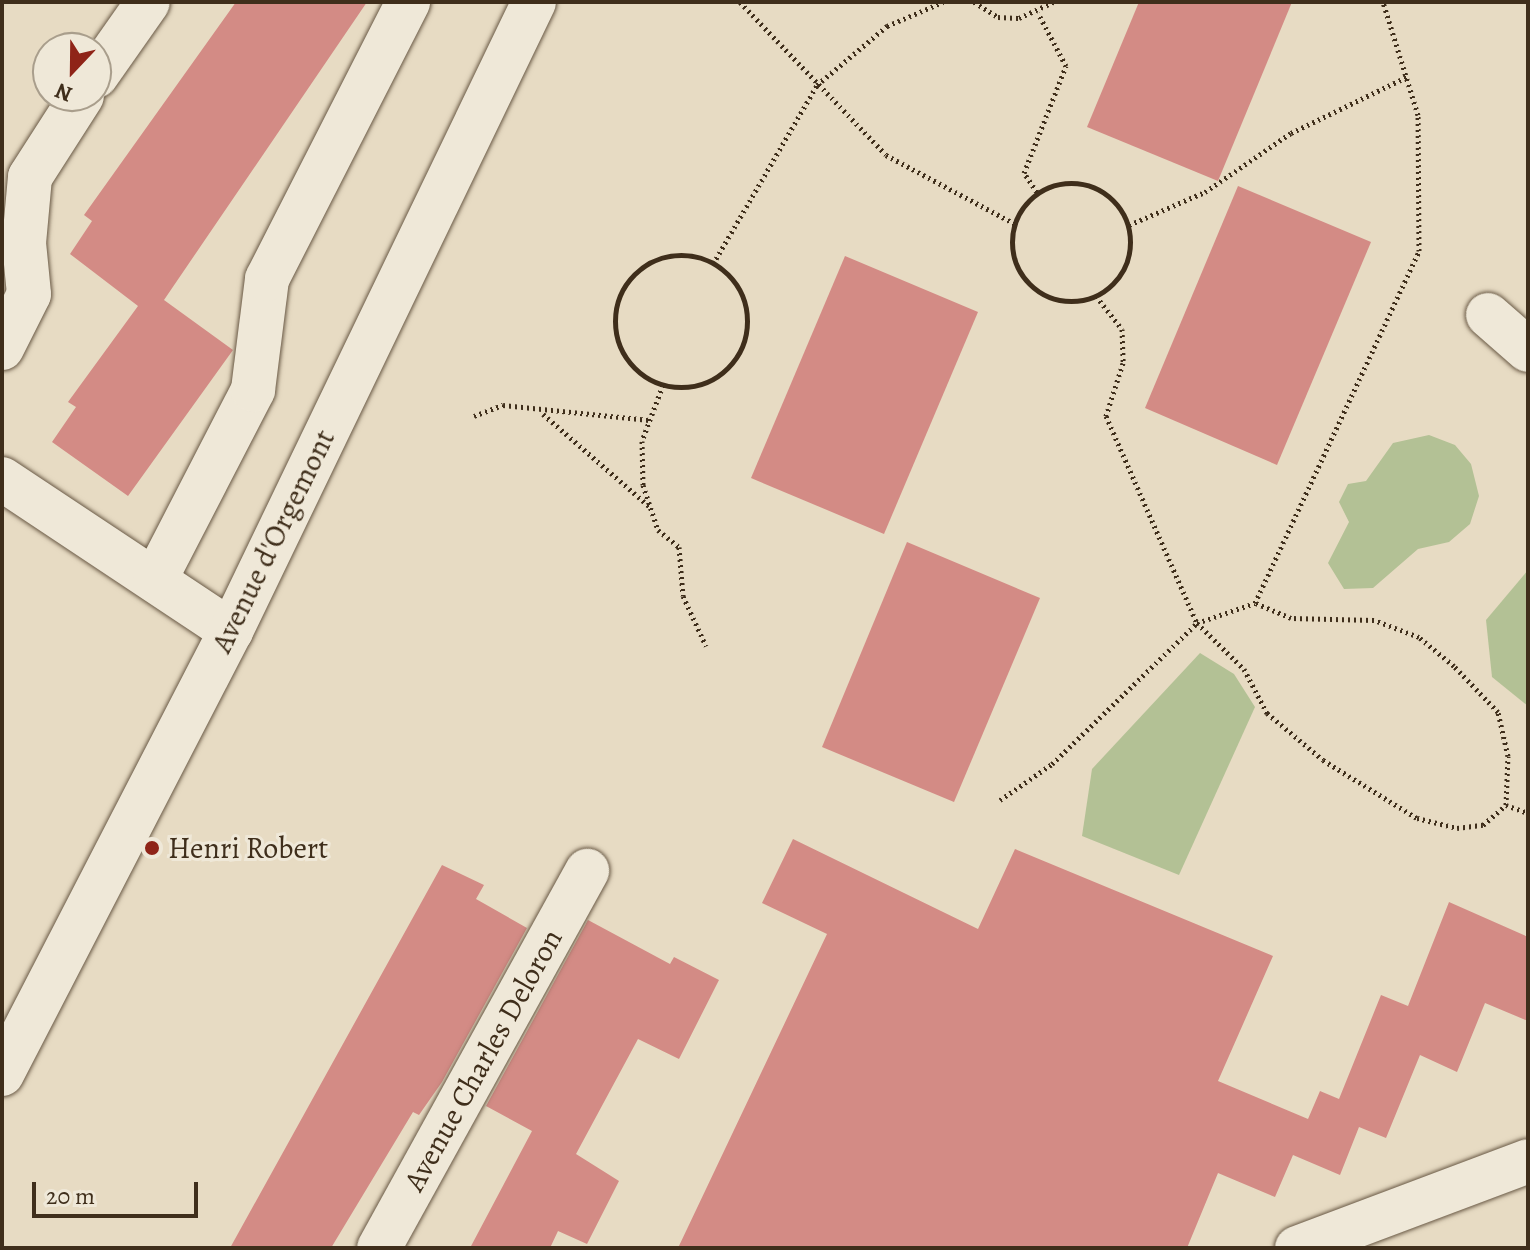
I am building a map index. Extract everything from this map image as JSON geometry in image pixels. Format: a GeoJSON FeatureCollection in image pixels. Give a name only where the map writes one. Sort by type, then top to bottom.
{"type":"FeatureCollection","features":[{"type":"Feature","properties":{"kind":"street"},"geometry":{"type":"LineString","coordinates":[[112,53],[148,2]]}},
{"type":"Feature","properties":{"kind":"street"},"geometry":{"type":"LineString","coordinates":[[155,580],[253,390],[267,279],[408,2]]}},
{"type":"Feature","properties":{"kind":"street","name":"Avenue d'Orgemont"},"geometry":{"type":"LineString","coordinates":[[2,1074],[231,631],[534,2]]}},
{"type":"Feature","properties":{"kind":"street"},"geometry":{"type":"LineString","coordinates":[[2,348],[29,294],[24,243],[30,177],[72,112]]}},
{"type":"Feature","properties":{"kind":"street"},"geometry":{"type":"LineString","coordinates":[[1488,315],[1528,350]]}},
{"type":"Feature","properties":{"kind":"street"},"geometry":{"type":"LineString","coordinates":[[2,479],[231,631]]}},
{"type":"Feature","properties":{"kind":"street","name":"Avenue Charles Deloron"},"geometry":{"type":"LineString","coordinates":[[379,1248],[587,871]]}},
{"type":"Feature","properties":{"kind":"street"},"geometry":{"type":"LineString","coordinates":[[1297,1248],[1528,1161]]}},
{"type":"Feature","properties":{"kind":"path"},"geometry":{"type":"LineString","coordinates":[[740,2],[886,155],[1015,224]]}},
{"type":"Feature","properties":{"kind":"path"},"geometry":{"type":"LineString","coordinates":[[713,264],[817,85],[887,26],[943,2]]}},
{"type":"Feature","properties":{"kind":"path"},"geometry":{"type":"LineString","coordinates":[[974,2],[998,17],[1038,13],[1053,2]]}},
{"type":"Feature","properties":{"kind":"path"},"geometry":{"type":"LineString","coordinates":[[1255,603],[1419,251],[1421,160],[1407,77],[1383,2]]}},
{"type":"Feature","properties":{"kind":"path"},"geometry":{"type":"LineString","coordinates":[[1037,192],[1024,173],[1066,66],[1038,13]]}},
{"type":"Feature","properties":{"kind":"path"},"geometry":{"type":"LineString","coordinates":[[1129,225],[1205,192],[1291,133],[1407,77]]}},
{"type":"Feature","properties":{"kind":"path"},"geometry":{"type":"LineString","coordinates":[[1063,182],[1091,185],[1114,201],[1129,225],[1130,253],[1118,279],[1096,296],[1059,299],[1027,282],[1014,260],[1015,224],[1037,192],[1063,182]]}},
{"type":"Feature","properties":{"kind":"path"},"geometry":{"type":"LineString","coordinates":[[670,256],[713,264],[742,296],[747,325],[739,354],[706,382],[663,385],[637,371],[620,346],[615,318],[623,290],[642,268],[670,256]]}},
{"type":"Feature","properties":{"kind":"path"},"geometry":{"type":"LineString","coordinates":[[1000,800],[1052,764],[1197,623],[1255,603],[1291,618],[1374,620],[1419,637],[1454,666],[1498,712],[1508,756],[1506,805],[1483,825],[1457,828],[1417,818],[1375,795],[1267,713],[1244,669],[1197,623],[1106,416],[1123,363],[1122,329],[1096,296]]}},
{"type":"Feature","properties":{"kind":"path"},"geometry":{"type":"LineString","coordinates":[[663,385],[642,441],[651,509],[658,530],[679,547],[683,596],[706,646]]}},
{"type":"Feature","properties":{"kind":"path"},"geometry":{"type":"LineString","coordinates":[[474,416],[503,405],[542,414],[649,420]]}},
{"type":"Feature","properties":{"kind":"path"},"geometry":{"type":"LineString","coordinates":[[542,414],[651,509]]}},
{"type":"Feature","properties":{"kind":"path"},"geometry":{"type":"LineString","coordinates":[[1506,805],[1528,813]]}},
{"type":"Feature","properties":{"kind":"green space"},"geometry":{"type":"Polygon","coordinates":[[[1429,435],[1455,445],[1471,464],[1479,496],[1470,524],[1449,542],[1418,549],[1373,588],[1344,589],[1328,563],[1349,522],[1339,502],[1348,484],[1366,481],[1393,443],[1429,435]]]}},
{"type":"Feature","properties":{"kind":"green space"},"geometry":{"type":"Polygon","coordinates":[[[1528,570],[1528,706],[1492,677],[1486,620],[1528,570]]]}},
{"type":"Feature","properties":{"kind":"green space"},"geometry":{"type":"Polygon","coordinates":[[[1200,653],[1234,674],[1255,707],[1179,875],[1082,836],[1092,769],[1200,653]]]}},
{"type":"Feature","properties":{"kind":"building"},"geometry":{"type":"Polygon","coordinates":[[[236,2],[367,2],[164,300],[233,350],[128,496],[52,442],[76,407],[68,402],[138,306],[70,254],[92,221],[84,215],[236,2]]]}},
{"type":"Feature","properties":{"kind":"building"},"geometry":{"type":"Polygon","coordinates":[[[1139,2],[1292,2],[1218,181],[1087,127],[1139,2]]]}},
{"type":"Feature","properties":{"kind":"building"},"geometry":{"type":"Polygon","coordinates":[[[1238,186],[1371,242],[1277,465],[1145,408],[1238,186]]]}},
{"type":"Feature","properties":{"kind":"building"},"geometry":{"type":"Polygon","coordinates":[[[845,256],[978,312],[884,534],[751,478],[845,256]]]}},
{"type":"Feature","properties":{"kind":"building"},"geometry":{"type":"Polygon","coordinates":[[[907,542],[1040,598],[954,802],[822,747],[907,542]]]}},
{"type":"Feature","properties":{"kind":"building"},"geometry":{"type":"Polygon","coordinates":[[[793,839],[978,929],[1015,849],[1273,956],[1218,1081],[1308,1119],[1320,1091],[1339,1099],[1381,995],[1408,1006],[1449,902],[1528,937],[1528,1021],[1485,1003],[1457,1072],[1420,1055],[1386,1138],[1359,1127],[1340,1175],[1293,1155],[1275,1197],[1218,1173],[1187,1248],[678,1248],[827,934],[762,903],[793,839]]]}},
{"type":"Feature","properties":{"kind":"building"},"geometry":{"type":"Polygon","coordinates":[[[442,865],[484,885],[476,899],[527,928],[442,1082],[419,1115],[413,1112],[331,1248],[230,1248],[442,865]]]}},
{"type":"Feature","properties":{"kind":"building"},"geometry":{"type":"Polygon","coordinates":[[[588,920],[670,964],[674,957],[719,980],[679,1059],[638,1039],[576,1154],[619,1181],[587,1244],[558,1231],[550,1248],[470,1248],[532,1131],[486,1106],[588,920]]]}},
{"type":"Feature","properties":{"kind":"place","name":"Henri Robert"},"geometry":{"type":"Point","coordinates":[152,848]}}]}
